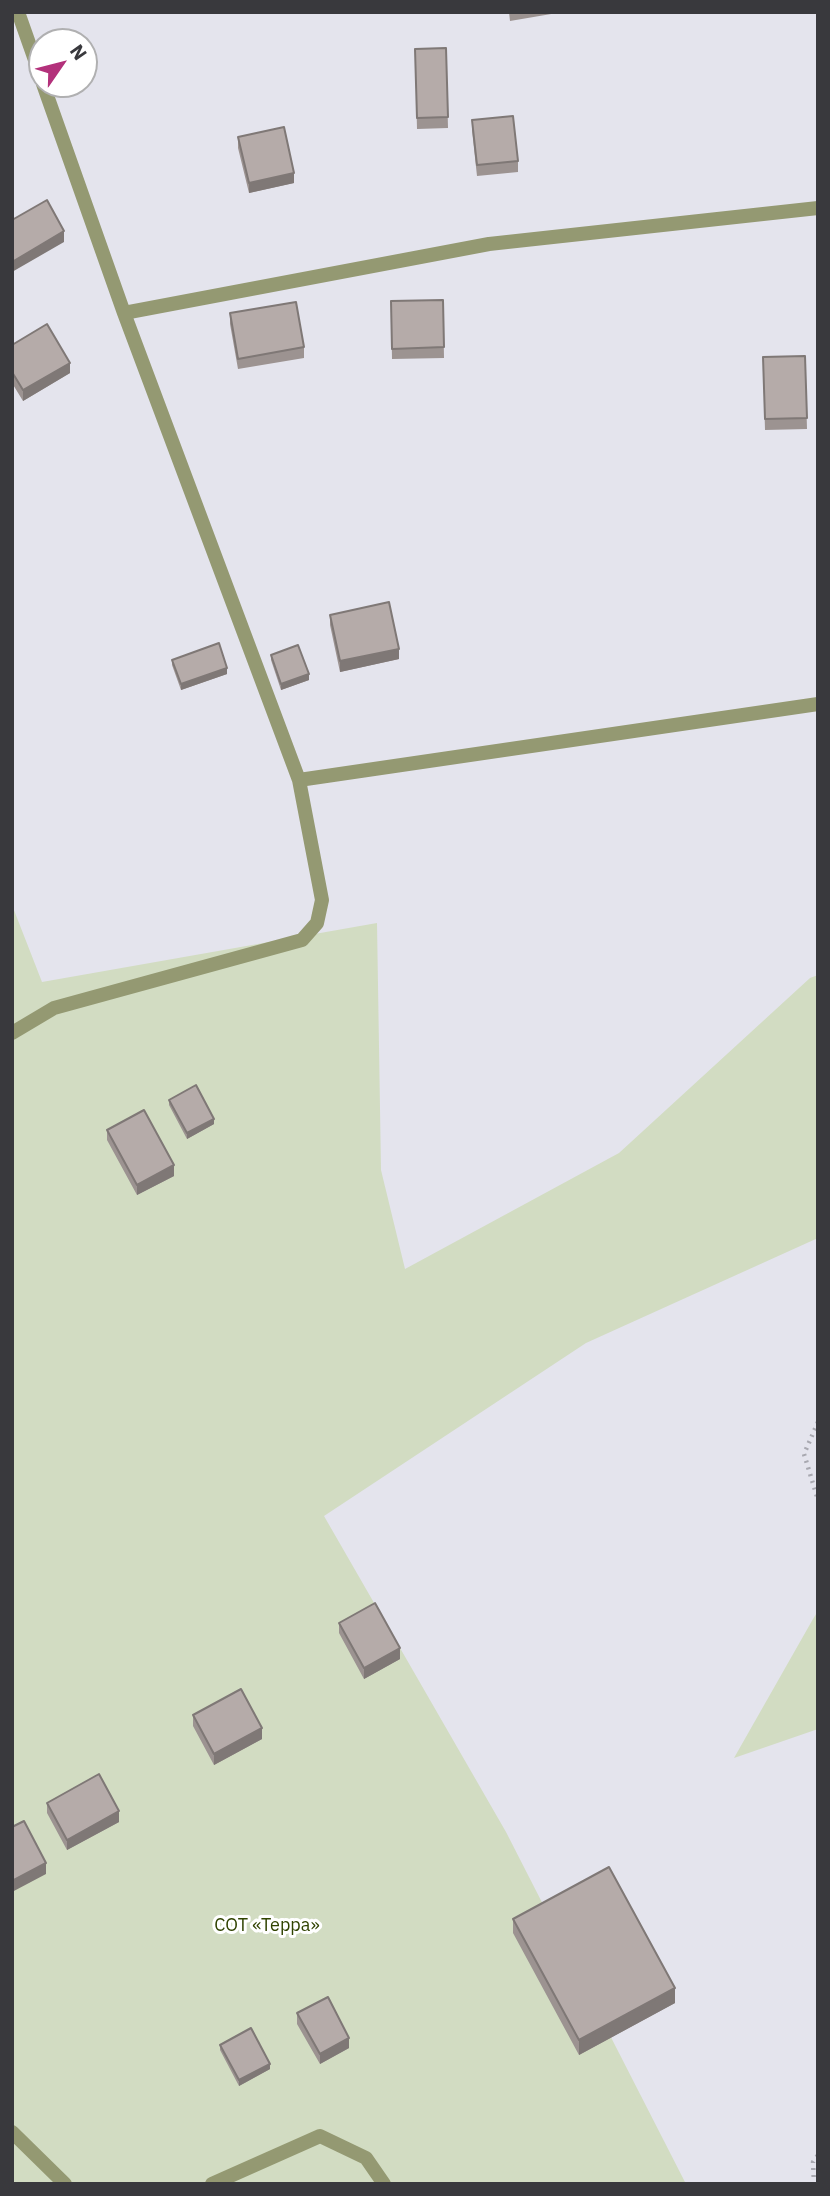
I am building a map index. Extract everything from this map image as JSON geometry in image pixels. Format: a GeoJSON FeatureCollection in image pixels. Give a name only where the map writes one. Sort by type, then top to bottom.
{"type":"FeatureCollection","features":[{"type":"Feature","properties":{"kind":"street"},"geometry":{"type":"LineString","coordinates":[[18,12],[28,40]]}},
{"type":"Feature","properties":{"kind":"street"},"geometry":{"type":"LineString","coordinates":[[12,1033],[54,1008],[302,940],[317,923],[321,900],[299,780],[124,313],[49,98]]}},
{"type":"Feature","properties":{"kind":"street"},"geometry":{"type":"LineString","coordinates":[[124,313],[489,244],[818,208]]}},
{"type":"Feature","properties":{"kind":"street"},"geometry":{"type":"LineString","coordinates":[[299,780],[818,704]]}},
{"type":"Feature","properties":{"kind":"street"},"geometry":{"type":"LineString","coordinates":[[12,2132],[65,2184]]}},
{"type":"Feature","properties":{"kind":"street"},"geometry":{"type":"LineString","coordinates":[[212,2184],[320,2136],[366,2158],[384,2184]]}},
{"type":"Feature","properties":{"kind":"path"},"geometry":{"type":"LineString","coordinates":[[818,1422],[804,1454],[818,1500]]}},
{"type":"Feature","properties":{"kind":"path"},"geometry":{"type":"LineString","coordinates":[[814,2184],[813,2162],[818,2155]]}},
{"type":"Feature","properties":{"kind":"green space","name":"СОТ «Терра»"},"geometry":{"type":"Polygon","coordinates":[[[12,905],[42,982],[377,923],[381,1170],[405,1269],[619,1153],[810,978],[818,975],[818,1238],[586,1343],[324,1516],[506,1832],[686,2184],[12,2184],[12,905]]]}},
{"type":"Feature","properties":{"kind":"green space"},"geometry":{"type":"Polygon","coordinates":[[[818,1611],[818,1729],[734,1758],[813,1619],[818,1611]]]}},
{"type":"Feature","properties":{"kind":"building"},"geometry":{"type":"Polygon","coordinates":[[[446,48],[448,117],[417,118],[415,49],[446,48]]]}},
{"type":"Feature","properties":{"kind":"building"},"geometry":{"type":"Polygon","coordinates":[[[513,116],[518,161],[477,165],[472,120],[513,116]]]}},
{"type":"Feature","properties":{"kind":"building"},"geometry":{"type":"Polygon","coordinates":[[[284,127],[294,173],[249,183],[238,137],[284,127]]]}},
{"type":"Feature","properties":{"kind":"building"},"geometry":{"type":"Polygon","coordinates":[[[47,200],[64,231],[12,262],[12,220],[47,200]]]}},
{"type":"Feature","properties":{"kind":"building"},"geometry":{"type":"Polygon","coordinates":[[[443,300],[444,347],[392,349],[391,301],[443,300]]]}},
{"type":"Feature","properties":{"kind":"building"},"geometry":{"type":"Polygon","coordinates":[[[296,302],[304,347],[238,359],[230,313],[296,302]]]}},
{"type":"Feature","properties":{"kind":"building"},"geometry":{"type":"Polygon","coordinates":[[[47,324],[70,363],[23,390],[12,372],[12,345],[47,324]]]}},
{"type":"Feature","properties":{"kind":"building"},"geometry":{"type":"Polygon","coordinates":[[[805,356],[807,418],[765,419],[763,357],[805,356]]]}},
{"type":"Feature","properties":{"kind":"building"},"geometry":{"type":"Polygon","coordinates":[[[389,602],[399,649],[340,661],[330,615],[389,602]]]}},
{"type":"Feature","properties":{"kind":"building"},"geometry":{"type":"Polygon","coordinates":[[[219,643],[227,668],[181,684],[172,660],[219,643]]]}},
{"type":"Feature","properties":{"kind":"building"},"geometry":{"type":"Polygon","coordinates":[[[298,645],[309,674],[281,684],[271,655],[298,645]]]}},
{"type":"Feature","properties":{"kind":"building"},"geometry":{"type":"Polygon","coordinates":[[[196,1085],[214,1119],[187,1133],[169,1100],[196,1085]]]}},
{"type":"Feature","properties":{"kind":"building"},"geometry":{"type":"Polygon","coordinates":[[[144,1110],[174,1165],[137,1185],[107,1130],[144,1110]]]}},
{"type":"Feature","properties":{"kind":"building"},"geometry":{"type":"Polygon","coordinates":[[[375,1603],[400,1648],[364,1668],[339,1623],[375,1603]]]}},
{"type":"Feature","properties":{"kind":"building"},"geometry":{"type":"Polygon","coordinates":[[[241,1689],[262,1728],[214,1754],[193,1715],[241,1689]]]}},
{"type":"Feature","properties":{"kind":"building"},"geometry":{"type":"Polygon","coordinates":[[[99,1774],[119,1811],[67,1840],[47,1803],[99,1774]]]}},
{"type":"Feature","properties":{"kind":"building"},"geometry":{"type":"Polygon","coordinates":[[[24,1821],[46,1863],[12,1881],[12,1827],[24,1821]]]}},
{"type":"Feature","properties":{"kind":"building"},"geometry":{"type":"Polygon","coordinates":[[[609,1867],[675,1988],[579,2040],[513,1919],[609,1867]]]}},
{"type":"Feature","properties":{"kind":"building"},"geometry":{"type":"Polygon","coordinates":[[[328,1997],[349,2038],[320,2054],[297,2013],[328,1997]]]}},
{"type":"Feature","properties":{"kind":"building"},"geometry":{"type":"Polygon","coordinates":[[[251,2028],[270,2064],[239,2080],[220,2045],[251,2028]]]}}]}
